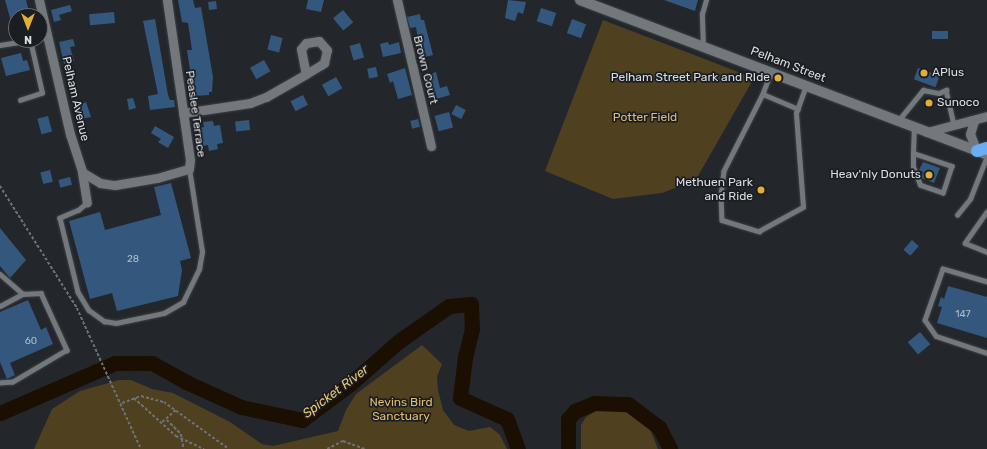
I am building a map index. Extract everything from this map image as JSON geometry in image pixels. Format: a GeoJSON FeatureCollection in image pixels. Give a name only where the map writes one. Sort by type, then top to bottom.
{"type":"FeatureCollection","features":[{"type":"Feature","properties":{"kind":"main road","name":"Pelham Street"},"geometry":{"type":"LineString","coordinates":[[580,0],[927,132],[984,152]]}},
{"type":"Feature","properties":{"kind":"street","name":"Peaslee Terrace"},"geometry":{"type":"LineString","coordinates":[[82,172],[100,183],[115,185],[170,176],[189,169],[190,160],[167,0]]}},
{"type":"Feature","properties":{"kind":"street","name":"Brown Court"},"geometry":{"type":"LineString","coordinates":[[396,0],[431,146]]}},
{"type":"Feature","properties":{"kind":"street","name":"Pelham Avenue"},"geometry":{"type":"LineString","coordinates":[[47,48],[70,134],[82,172],[87,203]]}},
{"type":"Feature","properties":{"kind":"street"},"geometry":{"type":"LineString","coordinates":[[183,113],[257,101],[306,74]]}},
{"type":"Feature","properties":{"kind":"street"},"geometry":{"type":"LineString","coordinates":[[927,132],[974,121],[987,116]]}},
{"type":"Feature","properties":{"kind":"street"},"geometry":{"type":"LineString","coordinates":[[974,121],[970,134],[984,152]]}},
{"type":"Feature","properties":{"kind":"lane"},"geometry":{"type":"LineString","coordinates":[[703,47],[702,14],[706,0]]}},
{"type":"Feature","properties":{"kind":"lane"},"geometry":{"type":"LineString","coordinates":[[20,100],[42,93],[33,48]]}},
{"type":"Feature","properties":{"kind":"lane"},"geometry":{"type":"LineString","coordinates":[[771,73],[763,94],[724,171],[721,194],[722,220],[759,232],[803,207],[798,109],[806,86]]}},
{"type":"Feature","properties":{"kind":"lane"},"geometry":{"type":"LineString","coordinates":[[898,121],[923,90],[939,93],[946,90],[954,126]]}},
{"type":"Feature","properties":{"kind":"lane"},"geometry":{"type":"LineString","coordinates":[[763,94],[798,109]]}},
{"type":"Feature","properties":{"kind":"lane"},"geometry":{"type":"LineString","coordinates":[[913,153],[952,166],[943,193],[920,185],[913,167],[913,153],[914,127]]}},
{"type":"Feature","properties":{"kind":"lane"},"geometry":{"type":"LineString","coordinates":[[957,215],[970,199],[984,152]]}},
{"type":"Feature","properties":{"kind":"lane"},"geometry":{"type":"LineString","coordinates":[[87,203],[80,210],[60,218],[78,292],[89,310],[104,321],[116,323],[164,313],[183,302],[199,269],[202,252],[189,169]]}},
{"type":"Feature","properties":{"kind":"lane"},"geometry":{"type":"LineString","coordinates":[[987,212],[965,243],[987,252]]}},
{"type":"Feature","properties":{"kind":"lane"},"geometry":{"type":"LineString","coordinates":[[987,282],[943,269],[925,320],[936,336],[987,353]]}},
{"type":"Feature","properties":{"kind":"lane"},"geometry":{"type":"LineString","coordinates":[[0,274],[22,294]]}},
{"type":"Feature","properties":{"kind":"lane"},"geometry":{"type":"LineString","coordinates":[[0,306],[10,303],[22,294],[41,294],[67,350],[13,382],[0,383]]}},
{"type":"Feature","properties":{"kind":"path"},"geometry":{"type":"LineString","coordinates":[[0,186],[52,266],[98,351],[142,449]]}},
{"type":"Feature","properties":{"kind":"path"},"geometry":{"type":"LineString","coordinates":[[122,403],[134,398],[150,398],[177,409],[228,449]]}},
{"type":"Feature","properties":{"kind":"path"},"geometry":{"type":"LineString","coordinates":[[134,398],[182,439],[204,449]]}},
{"type":"Feature","properties":{"kind":"path"},"geometry":{"type":"LineString","coordinates":[[162,422],[167,420],[177,409]]}},
{"type":"Feature","properties":{"kind":"path"},"geometry":{"type":"LineString","coordinates":[[167,420],[178,430],[184,449]]}},
{"type":"Feature","properties":{"kind":"path"},"geometry":{"type":"LineString","coordinates":[[328,449],[343,441],[365,449]]}},
{"type":"Feature","properties":{"kind":"green space","name":"Potter Field"},"geometry":{"type":"Polygon","coordinates":[[[603,20],[754,78],[698,176],[683,185],[662,193],[613,199],[545,171],[603,20]]]}},
{"type":"Feature","properties":{"kind":"green space","name":"Nevins Bird Sanctuary"},"geometry":{"type":"Polygon","coordinates":[[[422,345],[442,364],[437,377],[438,390],[443,410],[454,425],[469,431],[490,427],[500,435],[507,449],[34,449],[52,409],[80,391],[119,380],[131,380],[152,389],[173,393],[230,422],[262,444],[273,446],[338,431],[346,410],[356,394],[422,345]]]}},
{"type":"Feature","properties":{"kind":"green space"},"geometry":{"type":"Polygon","coordinates":[[[618,408],[635,414],[648,424],[658,449],[581,449],[581,425],[586,417],[599,409],[618,408]]]}},
{"type":"Feature","properties":{"kind":"building"},"geometry":{"type":"Polygon","coordinates":[[[5,0],[26,0],[28,8],[8,8],[8,11],[5,0]]]}},
{"type":"Feature","properties":{"kind":"building"},"geometry":{"type":"Polygon","coordinates":[[[178,0],[193,0],[195,8],[201,7],[213,77],[212,92],[209,92],[209,95],[194,96],[187,50],[192,50],[188,23],[182,22],[178,0]]]}},
{"type":"Feature","properties":{"kind":"building"},"geometry":{"type":"Polygon","coordinates":[[[308,0],[324,0],[321,12],[306,9],[308,0]]]}},
{"type":"Feature","properties":{"kind":"building"},"geometry":{"type":"Polygon","coordinates":[[[508,0],[526,2],[523,14],[518,12],[515,21],[505,18],[508,0]]]}},
{"type":"Feature","properties":{"kind":"building"},"geometry":{"type":"Polygon","coordinates":[[[664,0],[698,0],[695,11],[664,0]]]}},
{"type":"Feature","properties":{"kind":"building"},"geometry":{"type":"Polygon","coordinates":[[[216,1],[217,9],[209,10],[208,2],[216,1]]]}},
{"type":"Feature","properties":{"kind":"building"},"geometry":{"type":"Polygon","coordinates":[[[70,5],[72,11],[59,15],[61,20],[54,22],[51,10],[70,5]]]}},
{"type":"Feature","properties":{"kind":"building"},"geometry":{"type":"Polygon","coordinates":[[[541,8],[556,13],[552,26],[537,21],[541,8]]]}},
{"type":"Feature","properties":{"kind":"building"},"geometry":{"type":"Polygon","coordinates":[[[343,10],[353,22],[343,31],[333,18],[343,10]]]}},
{"type":"Feature","properties":{"kind":"building"},"geometry":{"type":"Polygon","coordinates":[[[114,12],[115,23],[90,25],[89,14],[114,12]]]}},
{"type":"Feature","properties":{"kind":"building"},"geometry":{"type":"Polygon","coordinates":[[[420,14],[421,20],[424,20],[433,55],[421,58],[416,27],[410,28],[407,17],[420,14]]]}},
{"type":"Feature","properties":{"kind":"building"},"geometry":{"type":"Polygon","coordinates":[[[155,19],[168,95],[170,100],[174,100],[175,107],[150,110],[148,96],[158,94],[143,21],[155,19]]]}},
{"type":"Feature","properties":{"kind":"building"},"geometry":{"type":"Polygon","coordinates":[[[572,19],[586,24],[581,38],[567,33],[572,19]]]}},
{"type":"Feature","properties":{"kind":"building"},"geometry":{"type":"Polygon","coordinates":[[[932,31],[948,31],[948,39],[932,39],[932,31]]]}},
{"type":"Feature","properties":{"kind":"building"},"geometry":{"type":"Polygon","coordinates":[[[271,35],[283,38],[279,52],[267,50],[271,35]]]}},
{"type":"Feature","properties":{"kind":"building"},"geometry":{"type":"Polygon","coordinates":[[[73,39],[75,46],[70,47],[74,61],[64,64],[59,42],[73,39]]]}},
{"type":"Feature","properties":{"kind":"building"},"geometry":{"type":"Polygon","coordinates":[[[388,42],[389,45],[399,42],[401,53],[383,57],[380,44],[388,42]]]}},
{"type":"Feature","properties":{"kind":"building"},"geometry":{"type":"Polygon","coordinates":[[[360,43],[364,57],[354,60],[349,46],[360,43]]]}},
{"type":"Feature","properties":{"kind":"building"},"geometry":{"type":"Polygon","coordinates":[[[21,53],[23,61],[27,60],[30,70],[6,76],[1,58],[21,53]]]}},
{"type":"Feature","properties":{"kind":"building"},"geometry":{"type":"Polygon","coordinates":[[[264,60],[270,71],[256,79],[250,68],[264,60]]]}},
{"type":"Feature","properties":{"kind":"building"},"geometry":{"type":"Polygon","coordinates":[[[376,67],[378,77],[369,79],[367,69],[376,67]]]}},
{"type":"Feature","properties":{"kind":"building"},"geometry":{"type":"Polygon","coordinates":[[[405,68],[412,95],[398,99],[393,81],[390,83],[387,74],[405,68]]]}},
{"type":"Feature","properties":{"kind":"building","name":"APlus"},"geometry":{"type":"Polygon","coordinates":[[[918,68],[940,76],[936,87],[914,79],[918,68]]]}},
{"type":"Feature","properties":{"kind":"building"},"geometry":{"type":"Polygon","coordinates":[[[436,72],[440,88],[447,86],[450,95],[436,99],[431,84],[425,86],[423,77],[436,72]]]}},
{"type":"Feature","properties":{"kind":"building"},"geometry":{"type":"Polygon","coordinates":[[[336,77],[342,88],[328,96],[322,85],[336,77]]]}},
{"type":"Feature","properties":{"kind":"building"},"geometry":{"type":"Polygon","coordinates":[[[303,95],[308,105],[296,111],[291,101],[303,95]]]}},
{"type":"Feature","properties":{"kind":"building"},"geometry":{"type":"Polygon","coordinates":[[[133,98],[136,108],[129,110],[127,99],[133,98]]]}},
{"type":"Feature","properties":{"kind":"building"},"geometry":{"type":"Polygon","coordinates":[[[86,102],[91,117],[81,119],[78,104],[86,102]]]}},
{"type":"Feature","properties":{"kind":"building"},"geometry":{"type":"Polygon","coordinates":[[[456,105],[466,110],[461,119],[451,114],[456,105]]]}},
{"type":"Feature","properties":{"kind":"building"},"geometry":{"type":"Polygon","coordinates":[[[449,112],[453,127],[439,131],[435,116],[449,112]]]}},
{"type":"Feature","properties":{"kind":"building"},"geometry":{"type":"Polygon","coordinates":[[[48,116],[52,131],[42,134],[37,119],[48,116]]]}},
{"type":"Feature","properties":{"kind":"building"},"geometry":{"type":"Polygon","coordinates":[[[418,119],[420,127],[412,129],[410,121],[418,119]]]}},
{"type":"Feature","properties":{"kind":"building"},"geometry":{"type":"Polygon","coordinates":[[[249,120],[250,130],[236,131],[235,121],[249,120]]]}},
{"type":"Feature","properties":{"kind":"building"},"geometry":{"type":"Polygon","coordinates":[[[213,121],[214,126],[220,125],[223,143],[217,144],[218,149],[209,151],[208,145],[203,146],[200,128],[204,127],[203,122],[213,121]]]}},
{"type":"Feature","properties":{"kind":"building"},"geometry":{"type":"Polygon","coordinates":[[[155,126],[174,137],[168,148],[158,142],[161,139],[151,133],[155,126]]]}},
{"type":"Feature","properties":{"kind":"building","name":"Heav'nly Donuts"},"geometry":{"type":"Polygon","coordinates":[[[923,162],[940,168],[934,183],[921,178],[923,172],[919,170],[923,162]]]}},
{"type":"Feature","properties":{"kind":"building"},"geometry":{"type":"Polygon","coordinates":[[[50,170],[53,182],[43,184],[40,172],[50,170]]]}},
{"type":"Feature","properties":{"kind":"building"},"geometry":{"type":"Polygon","coordinates":[[[70,177],[72,185],[60,188],[58,180],[70,177]]]}},
{"type":"Feature","properties":{"kind":"building"},"geometry":{"type":"Polygon","coordinates":[[[171,183],[191,258],[180,261],[182,270],[178,296],[117,311],[112,293],[90,299],[69,221],[100,212],[105,230],[161,215],[154,187],[171,183]]]}},
{"type":"Feature","properties":{"kind":"building"},"geometry":{"type":"Polygon","coordinates":[[[0,228],[26,260],[10,278],[0,266],[0,228]]]}},
{"type":"Feature","properties":{"kind":"building"},"geometry":{"type":"Polygon","coordinates":[[[912,240],[919,246],[910,256],[903,250],[912,240]]]}},
{"type":"Feature","properties":{"kind":"building"},"geometry":{"type":"Polygon","coordinates":[[[948,286],[987,297],[987,338],[937,323],[942,307],[938,306],[941,297],[944,299],[948,286]]]}},
{"type":"Feature","properties":{"kind":"building"},"geometry":{"type":"Polygon","coordinates":[[[28,300],[41,330],[46,327],[53,344],[10,363],[15,375],[7,379],[0,362],[0,312],[28,300]]]}},
{"type":"Feature","properties":{"kind":"building"},"geometry":{"type":"Polygon","coordinates":[[[920,332],[930,344],[918,355],[908,342],[920,332]]]}},
{"type":"Feature","properties":{"kind":"waterway","name":"Spicket River"},"geometry":{"type":"LineString","coordinates":[[0,413],[115,363],[152,363],[186,382],[241,407],[302,420],[350,384],[399,341],[449,306],[471,304],[472,329],[465,357],[460,398],[507,419],[518,449]]}},
{"type":"Feature","properties":{"kind":"waterway","name":"Spicket River"},"geometry":{"type":"LineString","coordinates":[[568,449],[568,419],[575,411],[594,403],[628,404],[659,427],[670,449]]}},
{"type":"Feature","properties":{"kind":"place","name":"APlus"},"geometry":{"type":"Point","coordinates":[924,73]}},
{"type":"Feature","properties":{"kind":"place","name":"Pelham Street Park and RIde"},"geometry":{"type":"Point","coordinates":[778,78]}},
{"type":"Feature","properties":{"kind":"place","name":"Sunoco"},"geometry":{"type":"Point","coordinates":[929,103]}},
{"type":"Feature","properties":{"kind":"place","name":"Heav'nly Donuts"},"geometry":{"type":"Point","coordinates":[929,175]}},
{"type":"Feature","properties":{"kind":"place","name":"Methuen Park and Ride"},"geometry":{"type":"Point","coordinates":[761,190]}}]}
